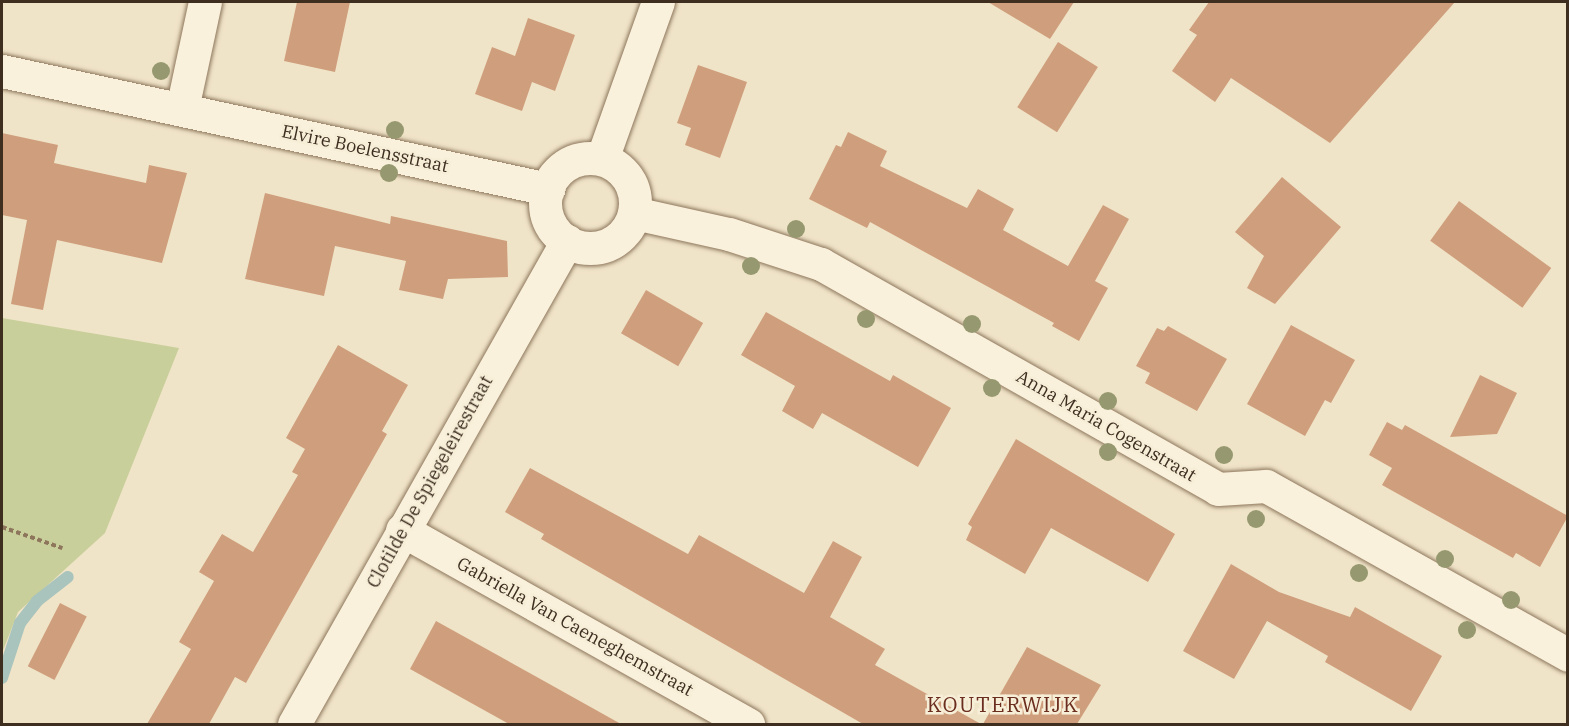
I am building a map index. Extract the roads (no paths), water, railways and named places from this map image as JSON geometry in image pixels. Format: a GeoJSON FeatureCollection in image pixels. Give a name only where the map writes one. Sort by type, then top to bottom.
{"type":"FeatureCollection","features":[{"type":"Feature","properties":{"kind":"street"},"geometry":{"type":"LineString","coordinates":[[182,109],[206,2]]}},
{"type":"Feature","properties":{"kind":"street"},"geometry":{"type":"LineString","coordinates":[[602,159],[658,2]]}},
{"type":"Feature","properties":{"kind":"street","name":"Elvire Boelensstraat"},"geometry":{"type":"LineString","coordinates":[[2,71],[548,189]]}},
{"type":"Feature","properties":{"kind":"street"},"geometry":{"type":"LineString","coordinates":[[602,159],[620,169],[632,185],[634,213],[626,230],[610,243],[582,247],[567,241],[549,221],[545,209],[548,189],[560,169],[572,161],[602,159]]}},
{"type":"Feature","properties":{"kind":"street","name":"Anna Maria Cogenstraat"},"geometry":{"type":"LineString","coordinates":[[634,213],[729,234],[821,264],[1218,489],[1266,486],[1568,655]]}},
{"type":"Feature","properties":{"kind":"street","name":"Clotilde De Spiegeleirestraat"},"geometry":{"type":"LineString","coordinates":[[294,724],[567,241]]}},
{"type":"Feature","properties":{"kind":"street","name":"Gabriella Van Caeneghemstraat"},"geometry":{"type":"LineString","coordinates":[[402,530],[748,724]]}},
{"type":"Feature","properties":{"kind":"waterway"},"geometry":{"type":"LineString","coordinates":[[2,678],[20,623],[37,601],[68,577]]}},
{"type":"Feature","properties":{"kind":"district","name":"KOUTERWIJK"},"geometry":{"type":"Point","coordinates":[1003,704]}}]}
